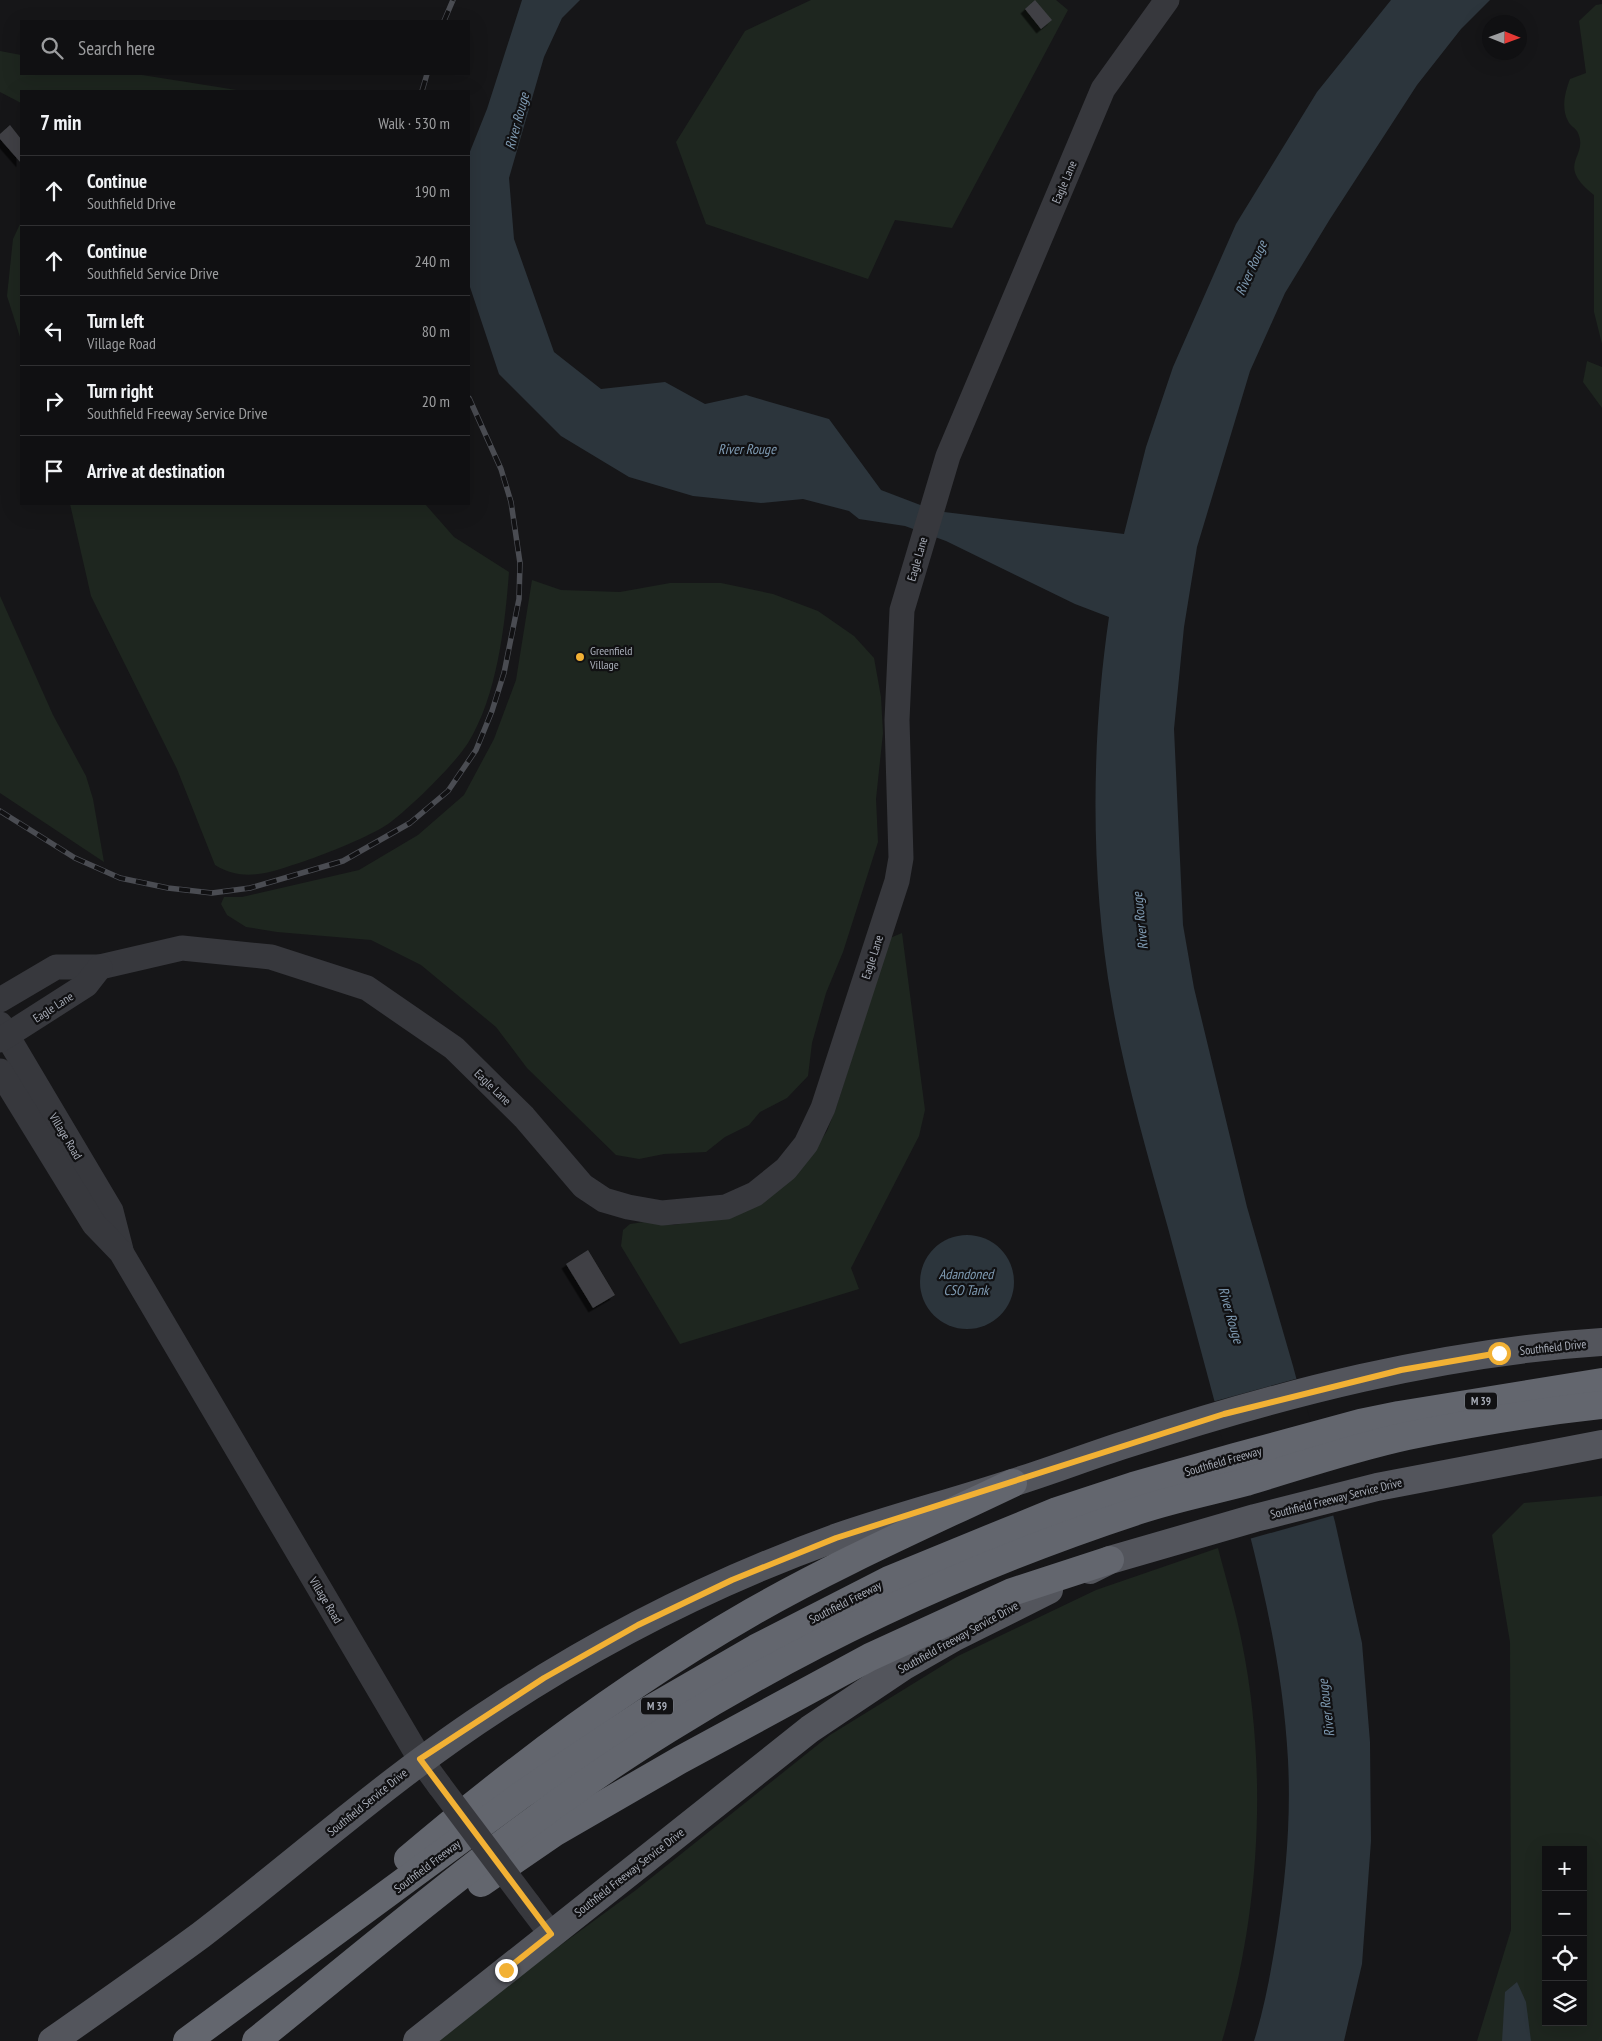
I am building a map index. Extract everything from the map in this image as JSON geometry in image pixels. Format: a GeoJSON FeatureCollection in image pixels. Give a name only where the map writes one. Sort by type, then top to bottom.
{"type":"FeatureCollection","features":[{"type":"Feature","properties":{"kind":"highway","name":"Southfield Freeway"},"geometry":{"type":"LineString","coordinates":[[187,2041],[528,1791],[625,1726],[697,1681],[756,1648],[889,1580],[1057,1511],[1138,1498],[1363,1435],[1602,1382]]}},
{"type":"Feature","properties":{"kind":"highway","name":"Southfield Freeway"},"geometry":{"type":"LineString","coordinates":[[1363,1435],[1434,1432],[1565,1409],[1602,1405]]}},
{"type":"Feature","properties":{"kind":"highway"},"geometry":{"type":"LineString","coordinates":[[229,2010],[460,1815],[586,1720],[671,1661],[797,1588],[1012,1483]]}},
{"type":"Feature","properties":{"kind":"highway","name":"Southfield Freeway"},"geometry":{"type":"LineString","coordinates":[[256,2041],[473,1866],[558,1803],[668,1729],[752,1680],[904,1603],[1138,1498]]}},
{"type":"Feature","properties":{"kind":"highway"},"geometry":{"type":"LineString","coordinates":[[256,2041],[501,1868],[554,1834],[680,1760],[813,1686],[954,1617],[1012,1592],[1110,1560]]}},
{"type":"Feature","properties":{"kind":"main road","name":"Southfield Drive"},"geometry":{"type":"LineString","coordinates":[[1012,1483],[1224,1414],[1348,1382],[1454,1360],[1548,1347],[1602,1342]]}},
{"type":"Feature","properties":{"kind":"main road","name":"Southfield Freeway Service Drive"},"geometry":{"type":"LineString","coordinates":[[417,2041],[810,1729],[856,1697],[953,1638],[1110,1560],[1377,1486],[1602,1444]]}},
{"type":"Feature","properties":{"kind":"main road","name":"Southfield Service Drive"},"geometry":{"type":"LineString","coordinates":[[52,2041],[201,1934],[420,1759],[498,1707],[583,1656],[638,1625],[732,1580],[836,1538],[902,1515],[1012,1483]]}},
{"type":"Feature","properties":{"kind":"street","name":"Eagle Lane"},"geometry":{"type":"LineString","coordinates":[[0,1000],[56,967],[100,967],[182,948],[271,957],[367,988],[454,1048],[524,1117],[583,1186],[604,1200],[628,1207],[662,1213],[726,1207],[747,1197],[786,1169],[806,1144],[824,1108],[897,881],[902,848],[897,720],[902,610],[948,456],[1103,89],[1167,0]]}},
{"type":"Feature","properties":{"kind":"street","name":"Eagle Lane"},"geometry":{"type":"LineString","coordinates":[[2,1033],[86,985],[100,967]]}},
{"type":"Feature","properties":{"kind":"street","name":"Village Road"},"geometry":{"type":"LineString","coordinates":[[2,1033],[110,1211],[121,1252]]}},
{"type":"Feature","properties":{"kind":"street","name":"Village Road"},"geometry":{"type":"LineString","coordinates":[[0,1070],[94,1224],[121,1252],[420,1759],[551,1934]]}},
{"type":"Feature","properties":{"kind":"shaded area"},"geometry":{"type":"Polygon","coordinates":[[[811,0],[1056,0],[1068,10],[952,228],[895,220],[868,279],[706,224],[676,142],[745,31],[811,0]]]}},
{"type":"Feature","properties":{"kind":"shaded area"},"geometry":{"type":"Polygon","coordinates":[[[1602,4],[1602,344],[1594,312],[1594,195],[1582,184],[1576,175],[1574,168],[1580,149],[1580,142],[1577,131],[1568,121],[1564,105],[1570,79],[1586,73],[1579,21],[1596,5],[1602,4]]]}},
{"type":"Feature","properties":{"kind":"shaded area"},"geometry":{"type":"Polygon","coordinates":[[[0,51],[20,55],[20,75],[142,75],[237,90],[20,90],[20,102],[0,92],[0,51]]]}},
{"type":"Feature","properties":{"kind":"shaded area"},"geometry":{"type":"Polygon","coordinates":[[[20,224],[20,337],[7,296],[13,239],[20,224]]]}},
{"type":"Feature","properties":{"kind":"shaded area"},"geometry":{"type":"Polygon","coordinates":[[[1587,361],[1602,367],[1602,408],[1583,382],[1587,361]]]}},
{"type":"Feature","properties":{"kind":"shaded area"},"geometry":{"type":"Polygon","coordinates":[[[70,505],[426,505],[454,537],[509,572],[502,637],[493,682],[478,724],[468,743],[453,763],[419,798],[388,824],[371,834],[282,869],[249,875],[226,871],[215,865],[177,769],[91,596],[70,505]]]}},
{"type":"Feature","properties":{"kind":"shaded area"},"geometry":{"type":"Polygon","coordinates":[[[532,580],[561,590],[620,592],[670,583],[721,583],[773,594],[818,611],[854,636],[874,658],[881,697],[883,733],[876,799],[878,842],[843,952],[826,993],[812,1043],[808,1076],[787,1098],[760,1112],[749,1125],[725,1137],[706,1152],[664,1154],[639,1159],[616,1155],[527,1068],[496,1027],[421,965],[371,940],[277,932],[246,927],[227,915],[221,904],[224,897],[242,897],[359,870],[418,835],[464,795],[494,739],[516,680],[532,580]]]}},
{"type":"Feature","properties":{"kind":"shaded area"},"geometry":{"type":"Polygon","coordinates":[[[0,596],[53,715],[86,776],[93,799],[104,862],[0,793],[0,596]]]}},
{"type":"Feature","properties":{"kind":"shaded area"},"geometry":{"type":"Polygon","coordinates":[[[902,933],[925,1110],[919,1136],[851,1268],[859,1289],[680,1344],[621,1246],[623,1230],[630,1224],[644,1222],[674,1225],[729,1215],[813,1153],[827,1131],[837,1105],[890,938],[902,933]]]}},
{"type":"Feature","properties":{"kind":"shaded area"},"geometry":{"type":"Polygon","coordinates":[[[1602,1496],[1602,2041],[1477,2041],[1511,1930],[1510,1642],[1492,1535],[1524,1503],[1602,1496]]]}},
{"type":"Feature","properties":{"kind":"shaded area"},"geometry":{"type":"Polygon","coordinates":[[[1218,1548],[1240,1631],[1250,1692],[1257,1792],[1252,1894],[1245,1944],[1235,1993],[1222,2041],[430,2041],[636,1890],[830,1735],[958,1656],[1096,1590],[1218,1548]]]}},
{"type":"Feature","properties":{"kind":"water","name":"River Rouge"},"geometry":{"type":"Polygon","coordinates":[[[522,0],[580,0],[562,18],[544,57],[509,178],[514,239],[554,352],[601,389],[665,382],[705,404],[746,395],[829,419],[881,490],[936,511],[1124,534],[1146,447],[1173,367],[1236,224],[1317,92],[1391,0],[1490,0],[1461,29],[1417,85],[1330,219],[1285,293],[1250,371],[1197,547],[1184,627],[1174,729],[1183,925],[1194,988],[1247,1207],[1293,1366],[1335,1522],[1362,1643],[1370,1742],[1371,1841],[1362,1964],[1344,2041],[1254,2041],[1270,1975],[1285,1869],[1289,1804],[1285,1723],[1275,1651],[1252,1545],[1137,1115],[1123,1059],[1112,1002],[1100,907],[1096,809],[1096,760],[1099,712],[1109,617],[1075,604],[946,541],[905,526],[859,519],[849,511],[803,499],[761,503],[693,496],[629,477],[561,436],[499,374],[470,287],[470,152],[487,109],[522,0]]]}},
{"type":"Feature","properties":{"kind":"water","name":"Adandoned CSO Tank"},"geometry":{"type":"Polygon","coordinates":[[[967,1235],[985,1239],[1000,1249],[1010,1264],[1014,1282],[1010,1300],[1000,1315],[985,1325],[967,1329],[949,1325],[934,1315],[924,1300],[920,1282],[924,1264],[934,1249],[949,1239],[967,1235]]]}},
{"type":"Feature","properties":{"kind":"water"},"geometry":{"type":"Polygon","coordinates":[[[1517,1982],[1526,2002],[1531,2041],[1502,2041],[1505,1992],[1517,1982]]]}},
{"type":"Feature","properties":{"kind":"pier"},"geometry":{"type":"Polygon","coordinates":[[[1299,1378],[1335,1515],[1249,1539],[1212,1402],[1299,1378]]]}},
{"type":"Feature","properties":{"kind":"building"},"geometry":{"type":"Polygon","coordinates":[[[1035,0],[1052,20],[1041,29],[1025,9],[1035,0]]]}},
{"type":"Feature","properties":{"kind":"building"},"geometry":{"type":"Polygon","coordinates":[[[10,125],[20,138],[20,162],[0,139],[0,134],[10,125]]]}},
{"type":"Feature","properties":{"kind":"building"},"geometry":{"type":"Polygon","coordinates":[[[588,1250],[615,1295],[593,1308],[566,1264],[588,1250]]]}},
{"type":"Feature","properties":{"kind":"railway"},"geometry":{"type":"LineString","coordinates":[[444,20],[453,0]]}},
{"type":"Feature","properties":{"kind":"railway"},"geometry":{"type":"LineString","coordinates":[[422,90],[427,75]]}},
{"type":"Feature","properties":{"kind":"railway"},"geometry":{"type":"LineString","coordinates":[[0,811],[75,858],[120,878],[168,888],[212,893],[250,888],[343,861],[410,823],[448,791],[476,750],[492,711],[504,673],[519,599],[520,563],[511,502],[501,469],[470,400]]}},
{"type":"Feature","properties":{"kind":"place","name":"Greenfield Village"},"geometry":{"type":"Point","coordinates":[580,657]}},
{"type":"Feature","properties":{"kind":"route"},"geometry":{"type":"LineString","coordinates":[[506,1970],[551,1934],[420,1759],[529,1687],[638,1625],[732,1580],[836,1538],[902,1515],[1012,1483],[1224,1414],[1401,1370],[1499,1353]]}}]}
